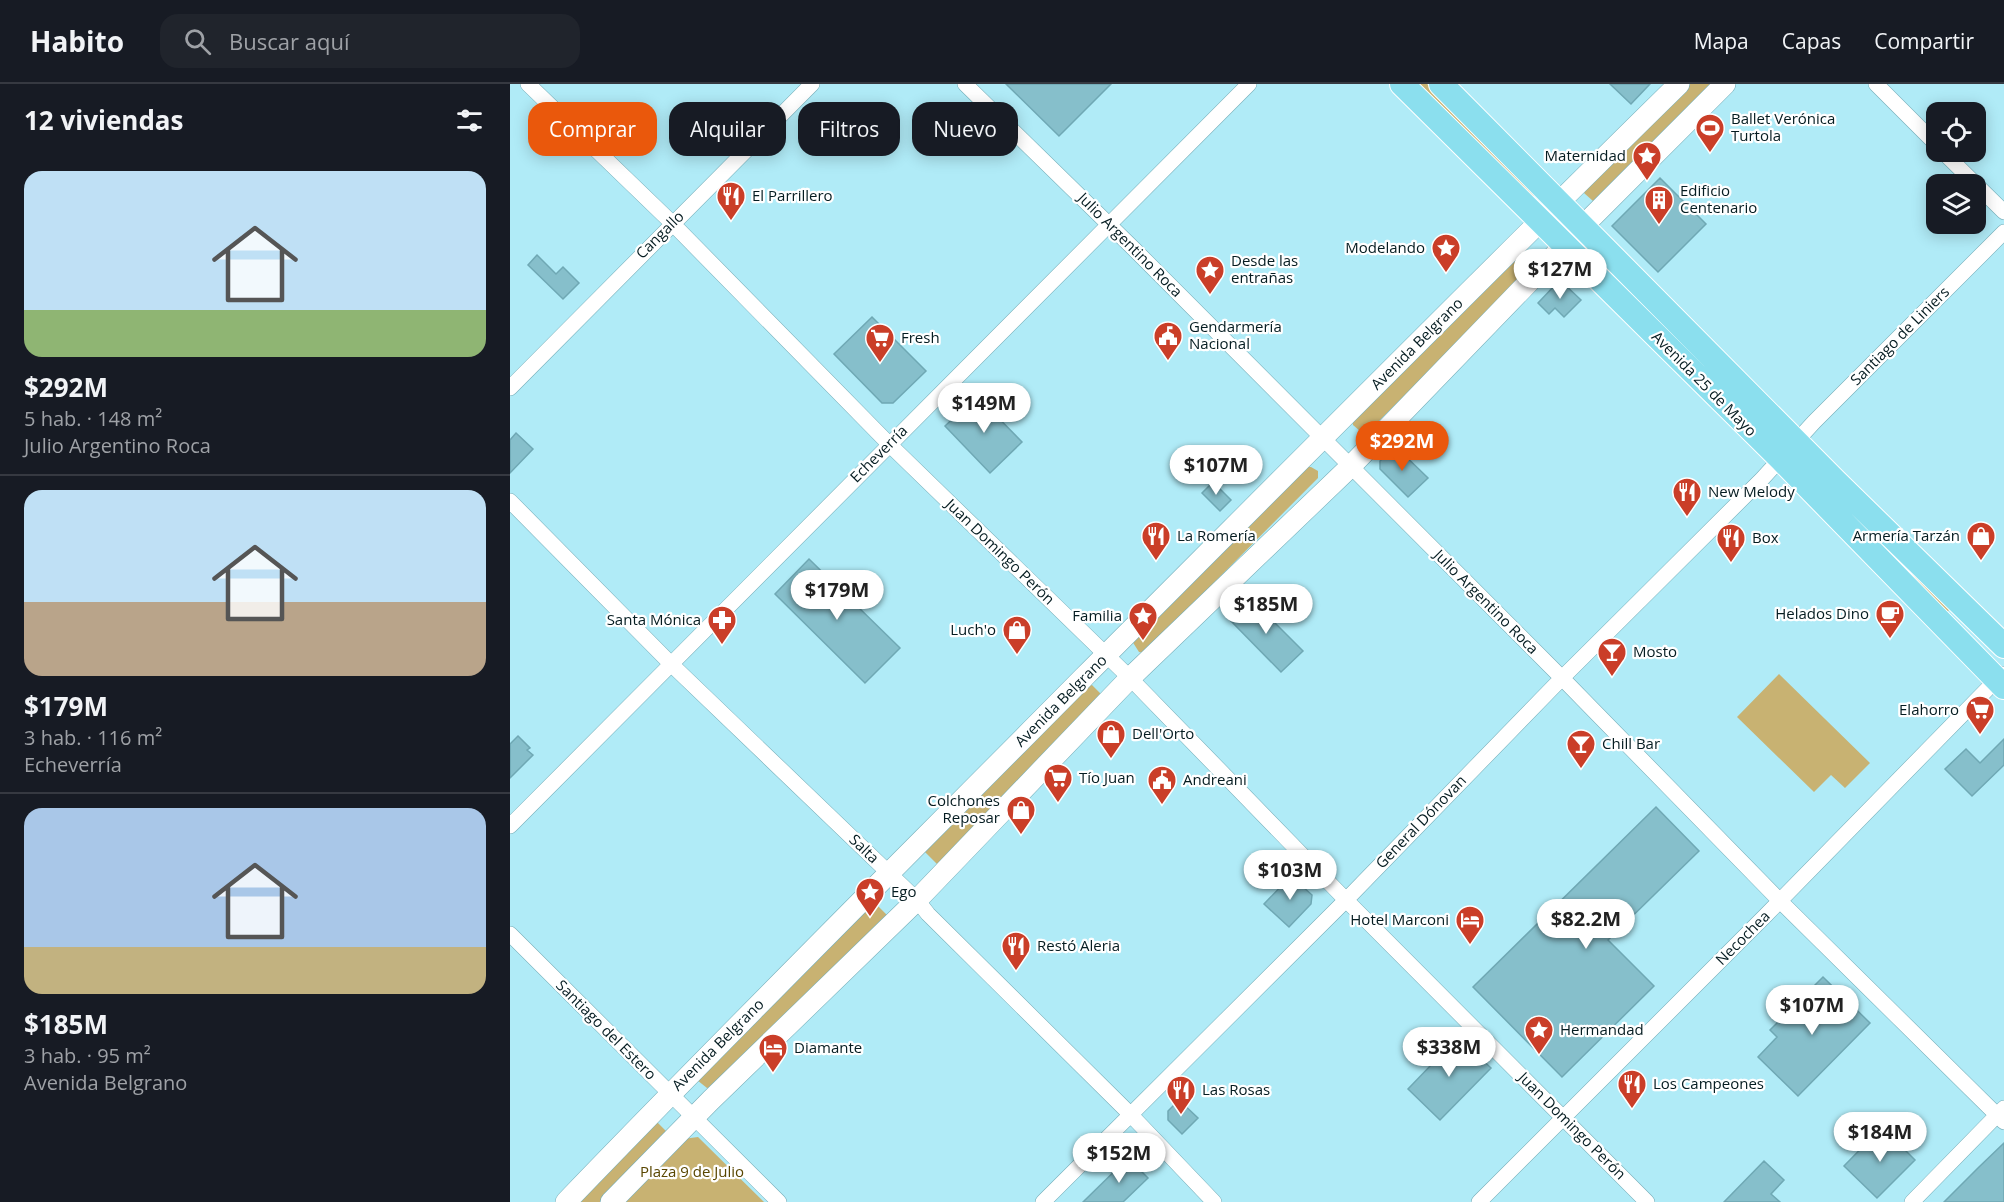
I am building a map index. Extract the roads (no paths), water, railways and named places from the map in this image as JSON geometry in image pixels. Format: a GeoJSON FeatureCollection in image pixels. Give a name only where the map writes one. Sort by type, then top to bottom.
{"type":"FeatureCollection","features":[{"type":"Feature","properties":{"kind":"main road","name":"Avenida 25 de Mayo"},"geometry":{"type":"LineString","coordinates":[[1402,84],[2002,679]]}},
{"type":"Feature","properties":{"kind":"main road","name":"Avenida 25 de Mayo"},"geometry":{"type":"LineString","coordinates":[[1441,84],[2004,646]]}},
{"type":"Feature","properties":{"kind":"main road","name":"Avenida Belgrano"},"geometry":{"type":"LineString","coordinates":[[566,1202],[670,1094],[1106,655],[1558,202],[1679,84]]}},
{"type":"Feature","properties":{"kind":"main road"},"geometry":{"type":"LineString","coordinates":[[611,1202],[694,1117],[916,900],[1130,678],[1350,466],[1583,226],[1725,84]]}},
{"type":"Feature","properties":{"kind":"street","name":"Juan Domingo Perón"},"geometry":{"type":"LineString","coordinates":[[528,84],[672,223],[889,444],[1130,678],[1346,900],[1647,1202]]}},
{"type":"Feature","properties":{"kind":"street","name":"Cangallo"},"geometry":{"type":"LineString","coordinates":[[510,388],[812,84]]}},
{"type":"Feature","properties":{"kind":"street","name":"Julio Argentino Roca"},"geometry":{"type":"LineString","coordinates":[[965,84],[1323,438],[1780,901],[2002,1115]]}},
{"type":"Feature","properties":{"kind":"street","name":"Echeverría"},"geometry":{"type":"LineString","coordinates":[[510,825],[1249,84]]}},
{"type":"Feature","properties":{"kind":"street"},"geometry":{"type":"LineString","coordinates":[[1876,84],[1926,134]]}},
{"type":"Feature","properties":{"kind":"street"},"geometry":{"type":"LineString","coordinates":[[1954,162],[2004,212]]}},
{"type":"Feature","properties":{"kind":"street","name":"Santiago de Liniers"},"geometry":{"type":"LineString","coordinates":[[1796,440],[2004,232]]}},
{"type":"Feature","properties":{"kind":"street","name":"General Dónovan"},"geometry":{"type":"LineString","coordinates":[[1043,1202],[1346,900],[1562,678],[1781,459],[1796,440]]}},
{"type":"Feature","properties":{"kind":"street","name":"Salta"},"geometry":{"type":"LineString","coordinates":[[510,501],[671,664],[889,873],[961,948],[1130,1114],[1214,1202]]}},
{"type":"Feature","properties":{"kind":"street","name":"Necochea"},"geometry":{"type":"LineString","coordinates":[[1479,1202],[2002,679]]}},
{"type":"Feature","properties":{"kind":"street","name":"Santiago del Estero"},"geometry":{"type":"LineString","coordinates":[[510,934],[779,1202]]}},
{"type":"Feature","properties":{"kind":"street"},"geometry":{"type":"LineString","coordinates":[[1912,1202],[2002,1115]]}},
{"type":"Feature","properties":{"kind":"place","name":"Ballet Verónica Turtola"},"geometry":{"type":"Point","coordinates":[1710,154]}},
{"type":"Feature","properties":{"kind":"place","name":"Maternidad"},"geometry":{"type":"Point","coordinates":[1647,182]}},
{"type":"Feature","properties":{"kind":"place","name":"El Parrillero"},"geometry":{"type":"Point","coordinates":[731,222]}},
{"type":"Feature","properties":{"kind":"place","name":"Edificio Centenario"},"geometry":{"type":"Point","coordinates":[1659,226]}},
{"type":"Feature","properties":{"kind":"place","name":"Modelando"},"geometry":{"type":"Point","coordinates":[1446,274]}},
{"type":"Feature","properties":{"kind":"place","name":"Desde las entrañas"},"geometry":{"type":"Point","coordinates":[1210,296]}},
{"type":"Feature","properties":{"kind":"place","name":"Gendarmería Nacional"},"geometry":{"type":"Point","coordinates":[1168,362]}},
{"type":"Feature","properties":{"kind":"place","name":"Fresh"},"geometry":{"type":"Point","coordinates":[880,364]}},
{"type":"Feature","properties":{"kind":"place","name":"New Melody"},"geometry":{"type":"Point","coordinates":[1687,518]}},
{"type":"Feature","properties":{"kind":"place","name":"La Romería"},"geometry":{"type":"Point","coordinates":[1156,562]}},
{"type":"Feature","properties":{"kind":"place","name":"Armería Tarzán"},"geometry":{"type":"Point","coordinates":[1981,562]}},
{"type":"Feature","properties":{"kind":"place","name":"Box"},"geometry":{"type":"Point","coordinates":[1731,564]}},
{"type":"Feature","properties":{"kind":"place","name":"Helados Dino"},"geometry":{"type":"Point","coordinates":[1890,640]}},
{"type":"Feature","properties":{"kind":"place","name":"Familia"},"geometry":{"type":"Point","coordinates":[1143,642]}},
{"type":"Feature","properties":{"kind":"place","name":"Santa Mónica"},"geometry":{"type":"Point","coordinates":[722,646]}},
{"type":"Feature","properties":{"kind":"place","name":"Luch'o"},"geometry":{"type":"Point","coordinates":[1017,656]}},
{"type":"Feature","properties":{"kind":"place","name":"Mosto"},"geometry":{"type":"Point","coordinates":[1612,678]}},
{"type":"Feature","properties":{"kind":"place","name":"Elahorro"},"geometry":{"type":"Point","coordinates":[1980,736]}},
{"type":"Feature","properties":{"kind":"place","name":"Dell'Orto"},"geometry":{"type":"Point","coordinates":[1111,760]}},
{"type":"Feature","properties":{"kind":"place","name":"Chill Bar"},"geometry":{"type":"Point","coordinates":[1581,770]}},
{"type":"Feature","properties":{"kind":"place","name":"Tío Juan"},"geometry":{"type":"Point","coordinates":[1058,804]}},
{"type":"Feature","properties":{"kind":"place","name":"Andreani"},"geometry":{"type":"Point","coordinates":[1162,806]}},
{"type":"Feature","properties":{"kind":"place","name":"Colchones Reposar"},"geometry":{"type":"Point","coordinates":[1021,836]}},
{"type":"Feature","properties":{"kind":"place","name":"Ego"},"geometry":{"type":"Point","coordinates":[870,918]}},
{"type":"Feature","properties":{"kind":"place","name":"Hotel Marconi"},"geometry":{"type":"Point","coordinates":[1470,946]}},
{"type":"Feature","properties":{"kind":"place","name":"Restó Aleria"},"geometry":{"type":"Point","coordinates":[1016,972]}},
{"type":"Feature","properties":{"kind":"place","name":"Hermandad"},"geometry":{"type":"Point","coordinates":[1539,1056]}},
{"type":"Feature","properties":{"kind":"place","name":"Diamante"},"geometry":{"type":"Point","coordinates":[773,1074]}},
{"type":"Feature","properties":{"kind":"place","name":"Los Campeones"},"geometry":{"type":"Point","coordinates":[1632,1110]}},
{"type":"Feature","properties":{"kind":"place","name":"Las Rosas"},"geometry":{"type":"Point","coordinates":[1181,1116]}},
{"type":"Feature","properties":{"kind":"park label","name":"Plaza 9 de Julio"},"geometry":{"type":"Point","coordinates":[692,1172]}}]}
